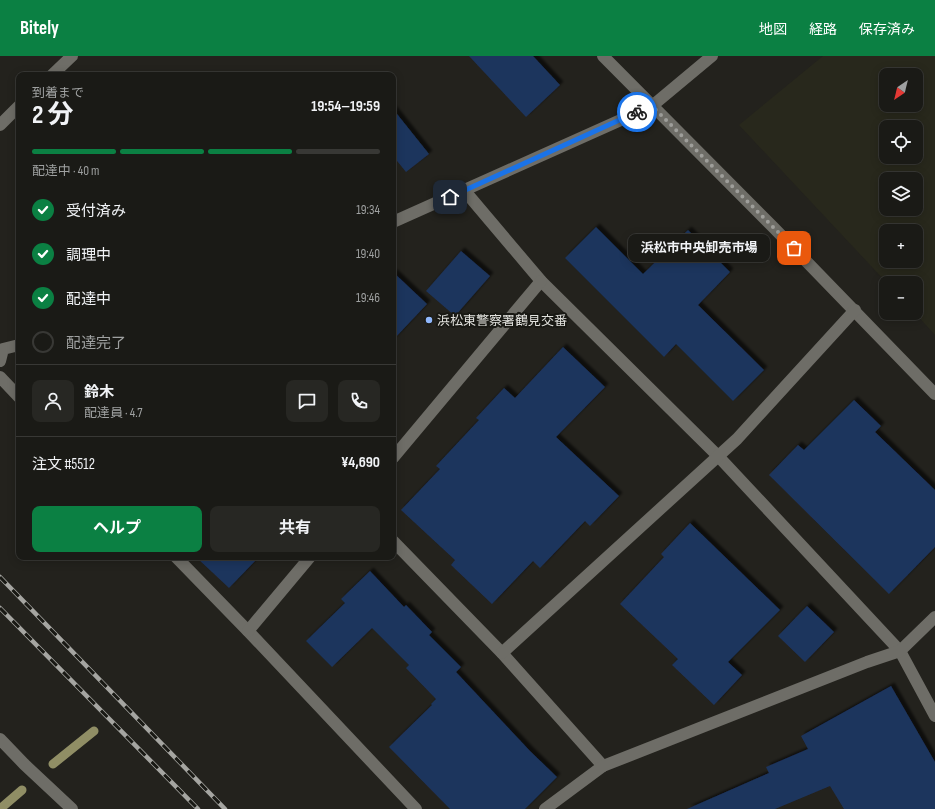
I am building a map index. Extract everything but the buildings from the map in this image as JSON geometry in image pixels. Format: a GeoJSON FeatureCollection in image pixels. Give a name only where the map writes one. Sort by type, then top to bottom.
{"type":"FeatureCollection","features":[{"type":"Feature","properties":{"kind":"street"},"geometry":{"type":"LineString","coordinates":[[55,72],[72,56]]}},
{"type":"Feature","properties":{"kind":"street"},"geometry":{"type":"LineString","coordinates":[[603,56],[855,310],[935,394]]}},
{"type":"Feature","properties":{"kind":"street"},"geometry":{"type":"LineString","coordinates":[[396,221],[652,106],[712,56]]}},
{"type":"Feature","properties":{"kind":"street"},"geometry":{"type":"LineString","coordinates":[[0,125],[16,109]]}},
{"type":"Feature","properties":{"kind":"street"},"geometry":{"type":"LineString","coordinates":[[464,190],[541,281],[718,456],[900,651],[935,716]]}},
{"type":"Feature","properties":{"kind":"street"},"geometry":{"type":"LineString","coordinates":[[396,454],[541,281]]}},
{"type":"Feature","properties":{"kind":"street"},"geometry":{"type":"LineString","coordinates":[[502,653],[737,439],[855,310]]}},
{"type":"Feature","properties":{"kind":"street"},"geometry":{"type":"LineString","coordinates":[[0,361],[3,349],[16,346]]}},
{"type":"Feature","properties":{"kind":"street"},"geometry":{"type":"LineString","coordinates":[[0,377],[16,394]]}},
{"type":"Feature","properties":{"kind":"street"},"geometry":{"type":"LineString","coordinates":[[396,544],[502,653],[603,766]]}},
{"type":"Feature","properties":{"kind":"street"},"geometry":{"type":"LineString","coordinates":[[179,560],[416,809]]}},
{"type":"Feature","properties":{"kind":"street"},"geometry":{"type":"LineString","coordinates":[[248,631],[307,560]]}},
{"type":"Feature","properties":{"kind":"street"},"geometry":{"type":"LineString","coordinates":[[545,809],[603,766],[867,662],[900,651],[935,617]]}},
{"type":"Feature","properties":{"kind":"street"},"geometry":{"type":"LineString","coordinates":[[0,739],[72,809]]}},
{"type":"Feature","properties":{"kind":"shaded area"},"geometry":{"type":"Polygon","coordinates":[[[823,56],[935,56],[935,335],[921,320],[923,320],[923,276],[880,276],[739,125],[823,56]]]}},
{"type":"Feature","properties":{"kind":"waterway"},"geometry":{"type":"LineString","coordinates":[[53,764],[94,731]]}},
{"type":"Feature","properties":{"kind":"waterway"},"geometry":{"type":"LineString","coordinates":[[0,809],[22,790]]}},
{"type":"Feature","properties":{"kind":"railway"},"geometry":{"type":"LineString","coordinates":[[0,577],[225,809]]}},
{"type":"Feature","properties":{"kind":"railway"},"geometry":{"type":"LineString","coordinates":[[0,608],[198,809]]}},
{"type":"Feature","properties":{"kind":"way so far"},"geometry":{"type":"LineString","coordinates":[[637,112],[652,106],[794,248]]}},
{"type":"Feature","properties":{"kind":"place","name":"浜松市中央卸売市場"},"geometry":{"type":"Point","coordinates":[794,248]}},
{"type":"Feature","properties":{"kind":"place","name":"浜松東警察署鶴見交番"},"geometry":{"type":"Point","coordinates":[429,320]}},
{"type":"Feature","properties":{"kind":"route"},"geometry":{"type":"LineString","coordinates":[[450,197],[637,112]]}}]}
